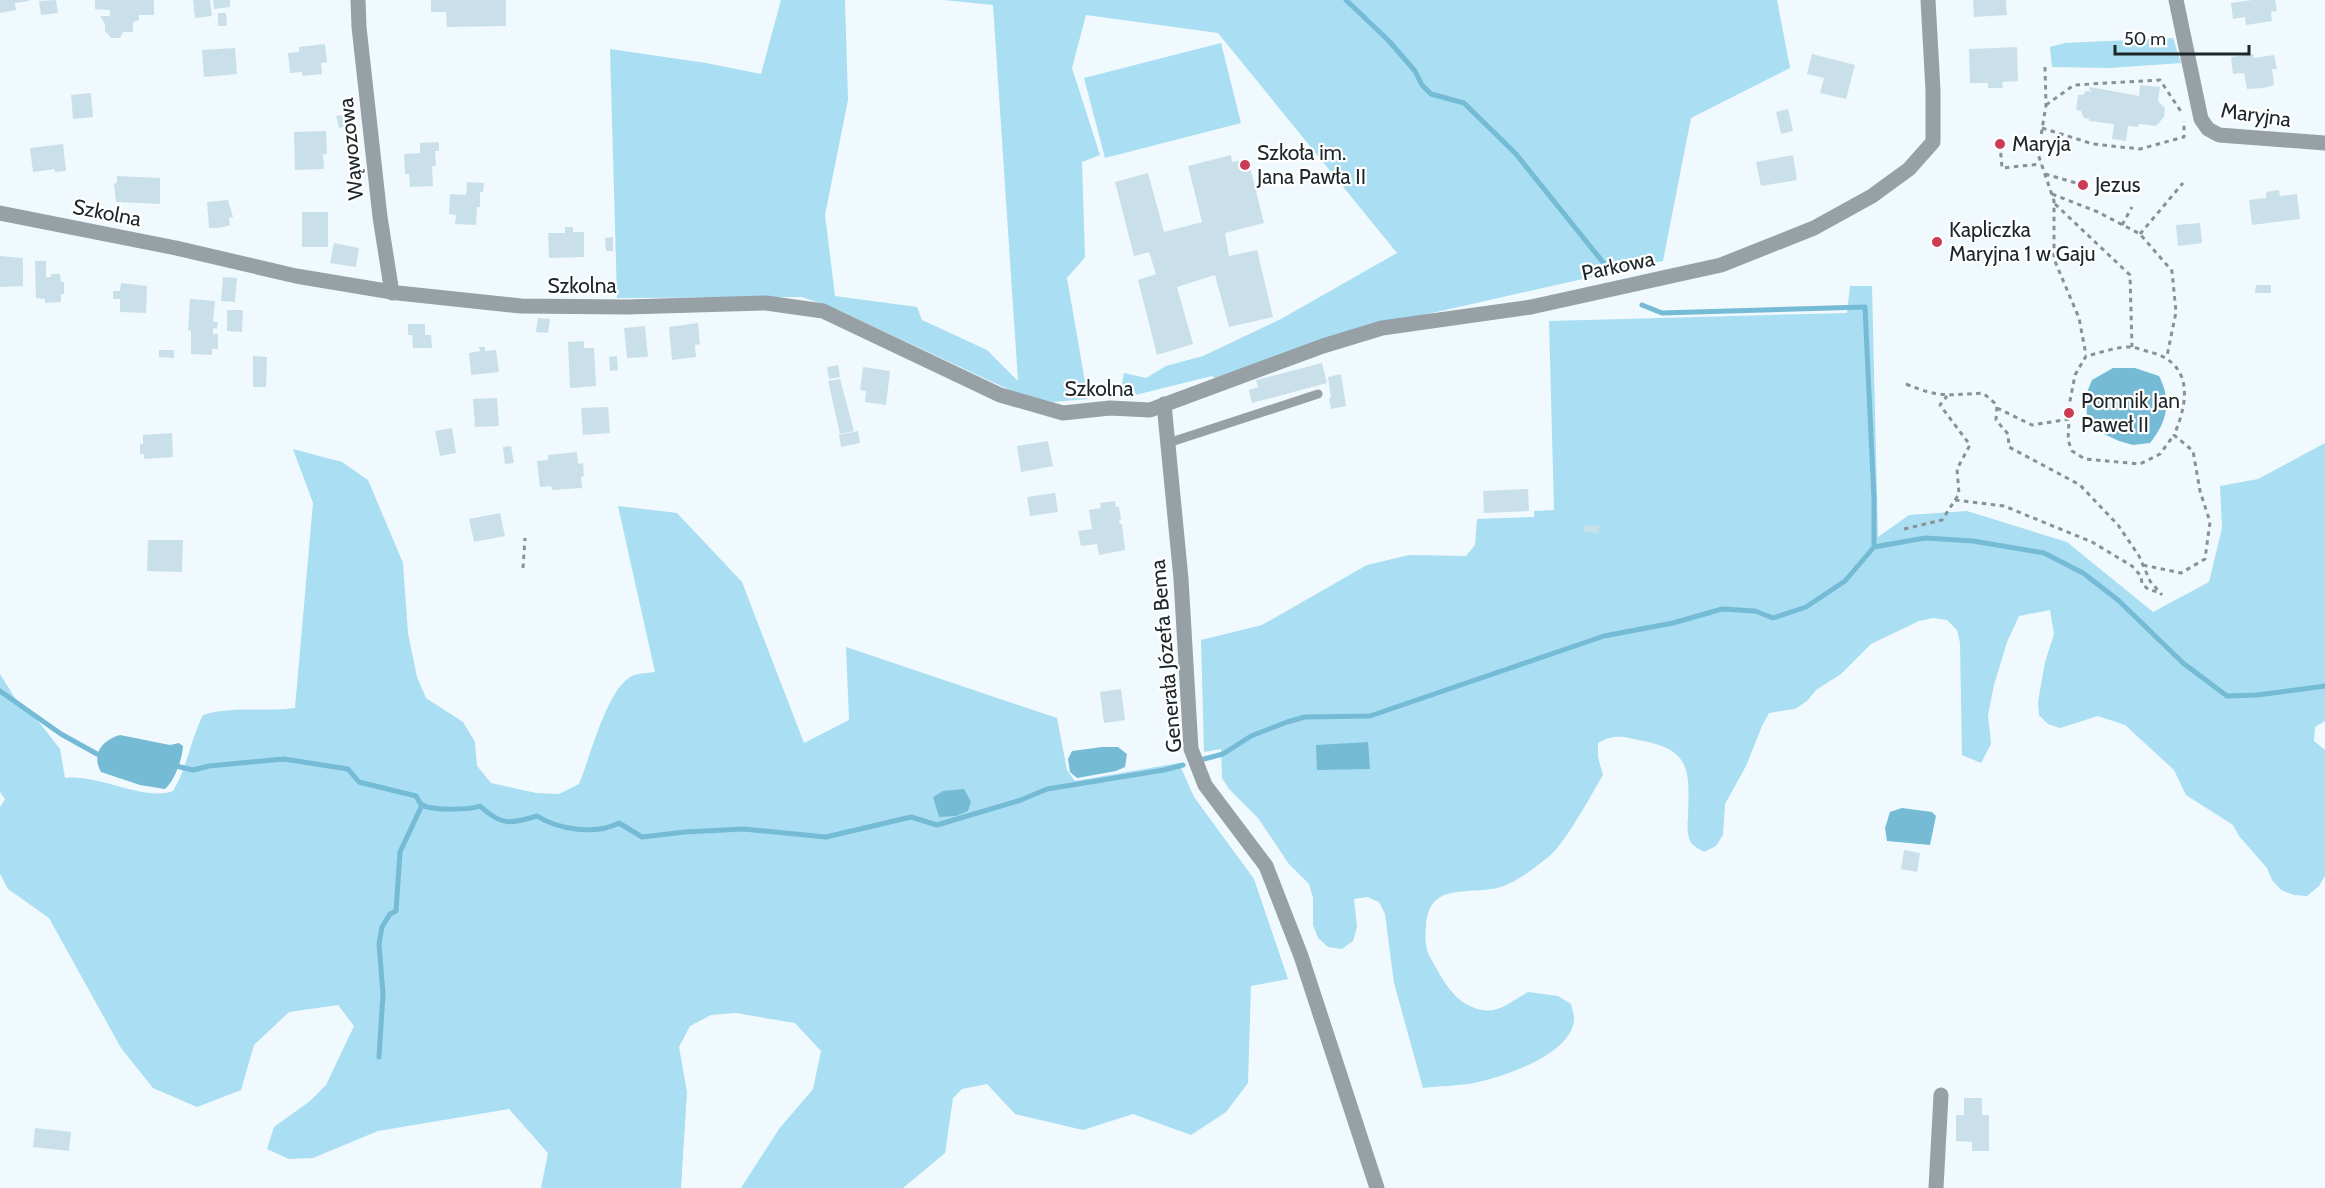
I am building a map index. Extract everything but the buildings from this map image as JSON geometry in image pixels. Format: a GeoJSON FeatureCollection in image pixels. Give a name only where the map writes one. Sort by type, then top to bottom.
{"type":"FeatureCollection","features":[{"type":"Feature","properties":{"kind":"street","name":"Wąwozowa"},"geometry":{"type":"LineString","coordinates":[[358,0],[378,194],[392,292]]}},
{"type":"Feature","properties":{"kind":"street","name":"Parkowa"},"geometry":{"type":"LineString","coordinates":[[1157,407],[1323,346],[1382,328],[1531,307],[1721,265],[1814,228],[1872,196],[1900,176],[1932,142],[1933,90],[1928,0]]}},
{"type":"Feature","properties":{"kind":"street","name":"Maryjna"},"geometry":{"type":"LineString","coordinates":[[2176,0],[2201,119],[2208,129],[2219,135],[2325,143]]}},
{"type":"Feature","properties":{"kind":"street","name":"Szkolna"},"geometry":{"type":"LineString","coordinates":[[0,213],[176,248],[296,276],[392,292],[521,306],[627,307],[766,303],[823,310],[1000,395],[1064,412],[1157,407]]}},
{"type":"Feature","properties":{"kind":"street","name":"Generała Józefa Bema"},"geometry":{"type":"LineString","coordinates":[[1157,407],[1168,443],[1181,579],[1191,749],[1205,785],[1266,866],[1301,956],[1377,1188]]}},
{"type":"Feature","properties":{"kind":"street"},"geometry":{"type":"LineString","coordinates":[[1936,1188],[1941,1095]]}},
{"type":"Feature","properties":{"kind":"lane"},"geometry":{"type":"LineString","coordinates":[[1168,443],[1318,394]]}},
{"type":"Feature","properties":{"kind":"path"},"geometry":{"type":"LineString","coordinates":[[2045,67],[2046,105],[2038,154],[2054,203],[2054,259],[2079,318],[2086,356],[2075,375],[2068,440],[2072,451],[2085,459],[2140,464],[2160,454],[2174,435],[2182,416],[2185,397],[2182,374],[2166,356],[2132,347],[2086,356]]}},
{"type":"Feature","properties":{"kind":"path"},"geometry":{"type":"LineString","coordinates":[[2046,105],[2074,85],[2160,80],[2185,116],[2184,137]]}},
{"type":"Feature","properties":{"kind":"path"},"geometry":{"type":"LineString","coordinates":[[2042,128],[2093,144],[2140,149],[2190,137]]}},
{"type":"Feature","properties":{"kind":"path"},"geometry":{"type":"LineString","coordinates":[[2000,144],[2002,168],[2041,164]]}},
{"type":"Feature","properties":{"kind":"path"},"geometry":{"type":"LineString","coordinates":[[2045,174],[2083,185]]}},
{"type":"Feature","properties":{"kind":"path"},"geometry":{"type":"LineString","coordinates":[[2140,234],[2183,183]]}},
{"type":"Feature","properties":{"kind":"path"},"geometry":{"type":"LineString","coordinates":[[2052,194],[2098,212],[2140,234],[2172,271],[2176,312],[2166,356]]}},
{"type":"Feature","properties":{"kind":"path"},"geometry":{"type":"LineString","coordinates":[[2054,203],[2130,275],[2132,347]]}},
{"type":"Feature","properties":{"kind":"path"},"geometry":{"type":"LineString","coordinates":[[2122,225],[2132,207]]}},
{"type":"Feature","properties":{"kind":"path"},"geometry":{"type":"LineString","coordinates":[[1906,384],[1932,394],[1947,396],[1983,393],[1997,405],[1996,420],[2008,434],[2009,447],[2080,485],[2118,525],[2143,565],[2150,581],[2161,594],[2150,591],[2142,584],[2141,576],[2132,566],[2092,542],[2004,506],[1955,500]]}},
{"type":"Feature","properties":{"kind":"path"},"geometry":{"type":"LineString","coordinates":[[1904,529],[1942,520],[1959,494],[1957,469],[1970,445],[1940,405],[1947,396]]}},
{"type":"Feature","properties":{"kind":"path"},"geometry":{"type":"LineString","coordinates":[[1997,408],[2032,424],[2070,419]]}},
{"type":"Feature","properties":{"kind":"path"},"geometry":{"type":"LineString","coordinates":[[2143,565],[2181,573],[2205,559],[2210,522],[2200,491],[2193,451],[2174,435]]}},
{"type":"Feature","properties":{"kind":"path"},"geometry":{"type":"LineString","coordinates":[[523,568],[525,538]]}},
{"type":"Feature","properties":{"kind":"shaded area"},"geometry":{"type":"Polygon","coordinates":[[[781,0],[845,0],[848,100],[825,215],[835,296],[917,307],[922,320],[987,350],[1018,381],[993,5],[944,0],[1777,0],[1790,68],[1691,118],[1663,261],[1379,325],[1218,380],[1212,376],[1135,395],[1120,393],[1124,373],[1146,378],[1166,366],[1203,356],[1281,319],[1397,253],[1218,33],[1086,15],[1072,68],[1100,155],[1082,162],[1085,257],[1067,278],[1088,399],[1053,402],[1016,393],[836,309],[802,297],[617,298],[610,49],[706,63],[761,74],[781,0]]]}},
{"type":"Feature","properties":{"kind":"shaded area"},"geometry":{"type":"Polygon","coordinates":[[[2173,38],[2181,63],[2110,68],[2052,67],[2050,47],[2065,43],[2173,38]]]}},
{"type":"Feature","properties":{"kind":"shaded area"},"geometry":{"type":"Polygon","coordinates":[[[1221,43],[1241,123],[1105,158],[1084,78],[1221,43]]]}},
{"type":"Feature","properties":{"kind":"shaded area"},"geometry":{"type":"Polygon","coordinates":[[[1850,286],[1872,286],[1878,537],[1909,515],[1967,511],[2067,542],[2153,612],[2209,582],[2222,528],[2220,486],[2258,479],[2325,443],[2325,721],[2315,727],[2314,741],[2325,750],[2325,876],[2319,886],[2307,896],[2294,895],[2281,890],[2272,880],[2267,868],[2239,836],[2233,825],[2186,795],[2174,770],[2125,725],[2098,716],[2060,728],[2048,724],[2039,715],[2038,702],[2045,662],[2054,634],[2050,610],[2019,616],[2007,642],[1994,685],[1988,715],[1991,744],[1981,763],[1962,755],[1960,643],[1957,630],[1947,620],[1933,618],[1919,621],[1871,644],[1841,674],[1816,690],[1807,701],[1795,709],[1769,713],[1746,766],[1725,804],[1723,835],[1716,846],[1704,852],[1692,844],[1689,838],[1687,776],[1685,766],[1679,758],[1659,745],[1630,738],[1615,737],[1598,743],[1598,757],[1603,775],[1554,852],[1507,885],[1443,896],[1429,911],[1426,926],[1428,953],[1445,983],[1460,1000],[1475,1008],[1491,1010],[1528,992],[1558,996],[1571,1004],[1574,1018],[1571,1031],[1550,1053],[1518,1069],[1474,1083],[1423,1088],[1394,983],[1385,914],[1379,902],[1367,897],[1354,899],[1357,927],[1353,941],[1342,949],[1328,947],[1318,938],[1313,925],[1313,898],[1309,884],[1289,864],[1258,818],[1229,789],[1222,778],[1221,749],[1204,752],[1201,640],[1262,625],[1367,565],[1409,555],[1466,556],[1475,545],[1477,519],[1534,517],[1534,511],[1554,510],[1549,321],[1847,313],[1850,286]]]}},
{"type":"Feature","properties":{"kind":"shaded area"},"geometry":{"type":"Polygon","coordinates":[[[2113,368],[2135,368],[2159,376],[2165,394],[2166,411],[2150,443],[2133,445],[2119,441],[2095,430],[2087,415],[2085,397],[2092,380],[2113,368]]]}},
{"type":"Feature","properties":{"kind":"shaded area"},"geometry":{"type":"Polygon","coordinates":[[[293,449],[342,462],[368,480],[403,563],[408,633],[417,677],[426,698],[463,722],[475,742],[477,766],[491,783],[536,793],[559,794],[579,784],[600,725],[615,694],[632,676],[655,672],[618,506],[677,513],[742,582],[804,743],[849,720],[846,647],[1057,718],[1067,770],[1075,781],[1179,763],[1194,797],[1254,879],[1288,979],[1251,986],[1248,1083],[1226,1112],[1191,1135],[1133,1114],[1083,1130],[1015,1114],[987,1084],[962,1089],[953,1098],[945,1153],[903,1188],[741,1188],[779,1129],[813,1089],[821,1051],[795,1023],[736,1013],[711,1015],[690,1026],[679,1047],[687,1092],[681,1188],[541,1188],[548,1153],[509,1109],[378,1131],[313,1158],[289,1159],[267,1149],[274,1127],[310,1101],[326,1085],[354,1026],[338,1005],[289,1012],[254,1045],[241,1090],[197,1107],[153,1088],[121,1048],[49,918],[8,889],[0,874],[0,807],[5,799],[0,792],[0,674],[15,698],[39,722],[60,749],[65,778],[92,780],[149,793],[173,791],[203,715],[237,710],[295,708],[313,503],[293,449]]]}},
{"type":"Feature","properties":{"kind":"shaded area"},"geometry":{"type":"Polygon","coordinates":[[[120,735],[170,745],[179,743],[183,746],[177,769],[165,789],[140,785],[101,772],[97,759],[100,749],[108,740],[120,735]]]}},
{"type":"Feature","properties":{"kind":"shaded area"},"geometry":{"type":"Polygon","coordinates":[[[1368,742],[1370,769],[1317,770],[1316,745],[1368,742]]]}},
{"type":"Feature","properties":{"kind":"shaded area"},"geometry":{"type":"Polygon","coordinates":[[[1118,747],[1127,754],[1125,767],[1116,771],[1077,778],[1070,772],[1068,759],[1072,751],[1118,747]]]}},
{"type":"Feature","properties":{"kind":"shaded area"},"geometry":{"type":"Polygon","coordinates":[[[964,789],[971,802],[968,811],[956,816],[939,817],[933,797],[943,791],[964,789]]]}},
{"type":"Feature","properties":{"kind":"shaded area"},"geometry":{"type":"Polygon","coordinates":[[[1902,808],[1932,812],[1936,816],[1930,845],[1887,841],[1885,828],[1890,812],[1902,808]]]}},
{"type":"Feature","properties":{"kind":"waterway"},"geometry":{"type":"LineString","coordinates":[[1346,0],[1389,41],[1431,94],[1464,103],[1516,154],[1610,271]]}},
{"type":"Feature","properties":{"kind":"waterway"},"geometry":{"type":"LineString","coordinates":[[1642,305],[1662,313],[1865,307],[1874,547]]}},
{"type":"Feature","properties":{"kind":"waterway"},"geometry":{"type":"LineString","coordinates":[[1204,759],[1223,754],[1251,736],[1287,722],[1305,717],[1370,716],[1604,636],[1673,623],[1722,609],[1755,611],[1773,618],[1806,607],[1845,581],[1874,547],[1925,538],[1973,541],[2044,553],[2083,573],[2118,600],[2183,663],[2227,696],[2257,695],[2325,686]]}},
{"type":"Feature","properties":{"kind":"waterway"},"geometry":{"type":"LineString","coordinates":[[0,691],[61,734],[103,755]]}},
{"type":"Feature","properties":{"kind":"waterway"},"geometry":{"type":"LineString","coordinates":[[172,765],[193,770],[209,766],[284,759],[348,769],[359,782],[416,796],[421,804],[432,808],[459,809],[480,806],[487,813],[507,822],[537,816],[567,828],[589,830],[610,827],[619,823],[642,837],[743,829],[826,837],[911,817],[937,825],[1021,800],[1047,789],[1183,765]]}},
{"type":"Feature","properties":{"kind":"waterway"},"geometry":{"type":"LineString","coordinates":[[379,1057],[383,994],[379,944],[382,927],[390,914],[396,911],[400,852],[422,805]]}},
{"type":"Feature","properties":{"kind":"place","name":"Maryja"},"geometry":{"type":"Point","coordinates":[2000,144]}},
{"type":"Feature","properties":{"kind":"place","name":"Szkoła im. Jana Pawła II"},"geometry":{"type":"Point","coordinates":[1245,165]}},
{"type":"Feature","properties":{"kind":"place","name":"Jezus"},"geometry":{"type":"Point","coordinates":[2083,185]}},
{"type":"Feature","properties":{"kind":"place","name":"Kapliczka Maryjna 1 w Gaju"},"geometry":{"type":"Point","coordinates":[1937,242]}},
{"type":"Feature","properties":{"kind":"place","name":"Pomnik Jan Paweł II"},"geometry":{"type":"Point","coordinates":[2069,413]}}]}
